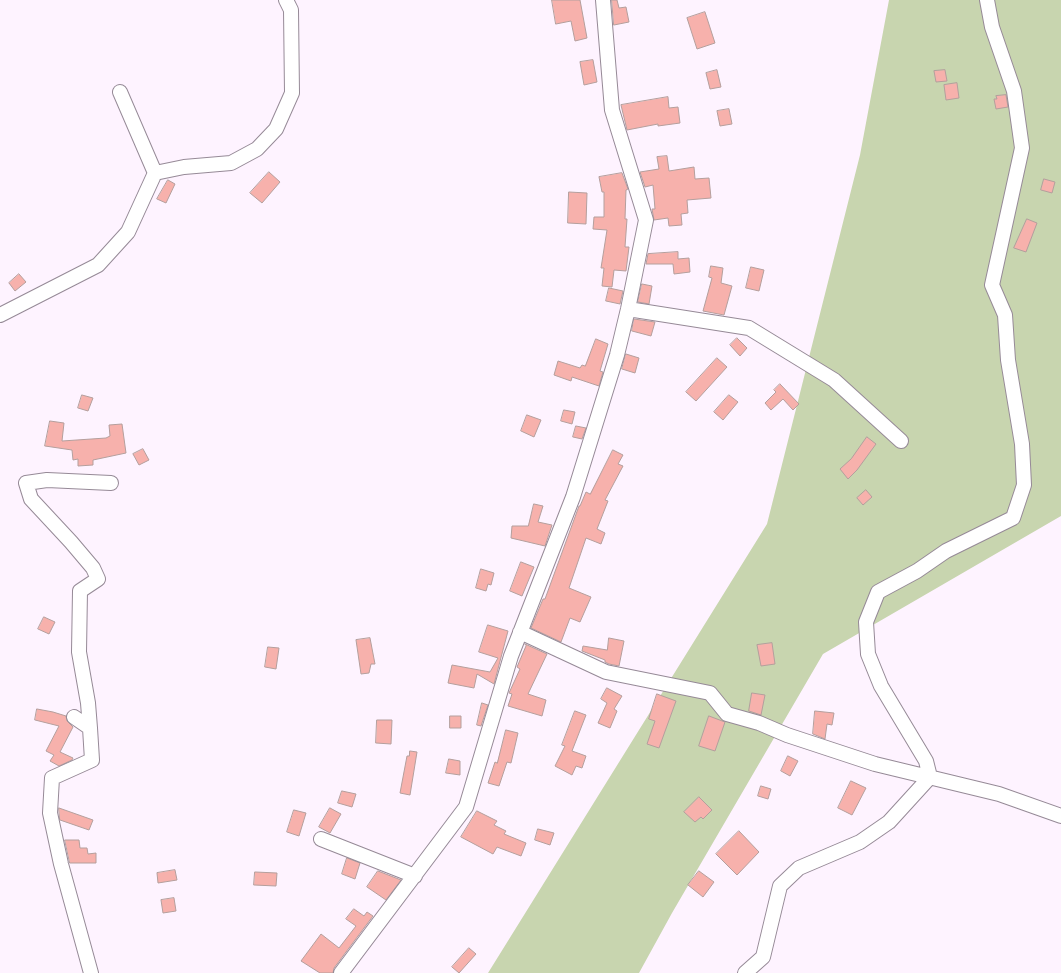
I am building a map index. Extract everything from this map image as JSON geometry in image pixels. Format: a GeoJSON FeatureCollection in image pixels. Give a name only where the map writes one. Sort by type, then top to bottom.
{"type":"FeatureCollection","features":[{"type":"Feature","properties":{"kind":"street"},"geometry":{"type":"LineString","coordinates":[[155,173],[184,167],[231,163],[257,149],[276,129],[292,93],[291,10],[286,0]]}},
{"type":"Feature","properties":{"kind":"street"},"geometry":{"type":"LineString","coordinates":[[341,973],[466,807],[511,656],[573,497],[617,355],[646,220],[612,110],[603,0]]}},
{"type":"Feature","properties":{"kind":"street"},"geometry":{"type":"LineString","coordinates":[[930,777],[923,755],[880,686],[868,654],[866,622],[878,592],[917,571],[946,551],[1013,518],[1024,485],[1022,444],[1008,360],[1005,315],[992,285],[1022,148],[1014,91],[992,27],[986,0]]}},
{"type":"Feature","properties":{"kind":"street"},"geometry":{"type":"LineString","coordinates":[[0,315],[98,265],[128,232],[155,173],[120,92]]}},
{"type":"Feature","properties":{"kind":"street"},"geometry":{"type":"LineString","coordinates":[[628,309],[750,328],[834,380],[901,441]]}},
{"type":"Feature","properties":{"kind":"street"},"geometry":{"type":"LineString","coordinates":[[91,973],[61,864],[50,812],[52,778],[92,760],[88,703],[79,652],[80,591],[98,579],[93,568],[31,499],[26,483],[47,480],[111,483]]}},
{"type":"Feature","properties":{"kind":"street"},"geometry":{"type":"LineString","coordinates":[[520,632],[606,672],[710,693],[727,714],[759,723],[787,735],[875,764],[999,794],[1061,816]]}},
{"type":"Feature","properties":{"kind":"street"},"geometry":{"type":"LineString","coordinates":[[74,718],[90,728]]}},
{"type":"Feature","properties":{"kind":"street"},"geometry":{"type":"LineString","coordinates":[[744,973],[763,957],[780,886],[799,868],[860,842],[889,822],[930,777]]}},
{"type":"Feature","properties":{"kind":"street"},"geometry":{"type":"LineString","coordinates":[[321,839],[415,876]]}},
{"type":"Feature","properties":{"kind":"green space"},"geometry":{"type":"Polygon","coordinates":[[[889,0],[1061,0],[1061,516],[823,654],[672,913],[639,973],[488,973],[767,524],[860,155],[889,0]]]}},
{"type":"Feature","properties":{"kind":"building"},"geometry":{"type":"Polygon","coordinates":[[[552,0],[580,0],[587,38],[575,41],[571,21],[556,24],[552,0]]]}},
{"type":"Feature","properties":{"kind":"building"},"geometry":{"type":"Polygon","coordinates":[[[612,0],[617,0],[619,8],[626,7],[629,22],[614,25],[612,0]]]}},
{"type":"Feature","properties":{"kind":"building"},"geometry":{"type":"Polygon","coordinates":[[[705,12],[715,43],[697,49],[687,18],[705,12]]]}},
{"type":"Feature","properties":{"kind":"building"},"geometry":{"type":"Polygon","coordinates":[[[593,60],[597,82],[584,85],[580,62],[593,60]]]}},
{"type":"Feature","properties":{"kind":"building"},"geometry":{"type":"Polygon","coordinates":[[[717,70],[721,87],[710,89],[706,73],[717,70]]]}},
{"type":"Feature","properties":{"kind":"building"},"geometry":{"type":"Polygon","coordinates":[[[945,70],[947,81],[936,82],[934,71],[945,70]]]}},
{"type":"Feature","properties":{"kind":"building"},"geometry":{"type":"Polygon","coordinates":[[[957,83],[959,98],[946,100],[944,85],[957,83]]]}},
{"type":"Feature","properties":{"kind":"building"},"geometry":{"type":"Polygon","coordinates":[[[1006,95],[1008,107],[996,109],[994,99],[997,99],[996,96],[1006,95]]]}},
{"type":"Feature","properties":{"kind":"building"},"geometry":{"type":"Polygon","coordinates":[[[668,97],[669,108],[678,107],[680,123],[658,126],[658,124],[627,130],[621,105],[668,97]]]}},
{"type":"Feature","properties":{"kind":"building"},"geometry":{"type":"Polygon","coordinates":[[[729,109],[732,124],[720,126],[717,111],[729,109]]]}},
{"type":"Feature","properties":{"kind":"building"},"geometry":{"type":"Polygon","coordinates":[[[667,156],[669,171],[694,167],[695,179],[709,178],[711,198],[687,200],[688,213],[681,214],[682,225],[669,226],[668,218],[654,220],[652,209],[655,209],[653,185],[645,187],[640,172],[659,169],[657,157],[667,156]]]}},
{"type":"Feature","properties":{"kind":"building"},"geometry":{"type":"Polygon","coordinates":[[[269,172],[280,182],[262,203],[250,193],[269,172]]]}},
{"type":"Feature","properties":{"kind":"building"},"geometry":{"type":"Polygon","coordinates":[[[622,173],[628,189],[626,190],[625,219],[627,219],[625,247],[629,247],[626,271],[614,270],[612,287],[602,286],[604,268],[601,268],[607,230],[593,229],[594,217],[604,217],[604,192],[602,192],[599,177],[622,173]]]}},
{"type":"Feature","properties":{"kind":"building"},"geometry":{"type":"Polygon","coordinates":[[[1044,179],[1055,182],[1052,193],[1041,190],[1044,179]]]}},
{"type":"Feature","properties":{"kind":"building"},"geometry":{"type":"Polygon","coordinates":[[[168,180],[175,184],[166,203],[157,199],[168,180]]]}},
{"type":"Feature","properties":{"kind":"building"},"geometry":{"type":"Polygon","coordinates":[[[569,192],[587,193],[586,224],[568,223],[569,192]]]}},
{"type":"Feature","properties":{"kind":"building"},"geometry":{"type":"Polygon","coordinates":[[[1027,219],[1037,223],[1026,252],[1014,248],[1027,219]]]}},
{"type":"Feature","properties":{"kind":"building"},"geometry":{"type":"Polygon","coordinates":[[[678,252],[678,259],[689,258],[690,272],[674,274],[673,264],[646,264],[648,254],[678,252]]]}},
{"type":"Feature","properties":{"kind":"building"},"geometry":{"type":"Polygon","coordinates":[[[711,266],[723,268],[721,283],[732,286],[724,315],[703,311],[712,278],[709,277],[711,266]]]}},
{"type":"Feature","properties":{"kind":"building"},"geometry":{"type":"Polygon","coordinates":[[[751,267],[764,270],[759,291],[746,288],[751,267]]]}},
{"type":"Feature","properties":{"kind":"building"},"geometry":{"type":"Polygon","coordinates":[[[19,274],[26,282],[15,291],[9,283],[19,274]]]}},
{"type":"Feature","properties":{"kind":"building"},"geometry":{"type":"Polygon","coordinates":[[[642,284],[652,286],[649,304],[638,302],[642,284]]]}},
{"type":"Feature","properties":{"kind":"building"},"geometry":{"type":"Polygon","coordinates":[[[609,288],[623,291],[620,304],[606,301],[609,288]]]}},
{"type":"Feature","properties":{"kind":"building"},"geometry":{"type":"Polygon","coordinates":[[[634,319],[655,322],[651,336],[632,331],[634,319]]]}},
{"type":"Feature","properties":{"kind":"building"},"geometry":{"type":"Polygon","coordinates":[[[737,338],[747,348],[740,356],[730,345],[737,338]]]}},
{"type":"Feature","properties":{"kind":"building"},"geometry":{"type":"Polygon","coordinates":[[[596,339],[608,344],[600,371],[603,372],[599,386],[572,377],[571,381],[554,375],[558,361],[580,368],[582,365],[585,366],[596,339]]]}},
{"type":"Feature","properties":{"kind":"building"},"geometry":{"type":"Polygon","coordinates":[[[626,354],[639,358],[635,373],[622,369],[626,354]]]}},
{"type":"Feature","properties":{"kind":"building"},"geometry":{"type":"Polygon","coordinates":[[[717,358],[727,367],[696,401],[686,392],[717,358]]]}},
{"type":"Feature","properties":{"kind":"building"},"geometry":{"type":"Polygon","coordinates":[[[780,384],[799,404],[793,410],[783,399],[771,410],[765,403],[776,392],[774,390],[780,384]]]}},
{"type":"Feature","properties":{"kind":"building"},"geometry":{"type":"Polygon","coordinates":[[[82,395],[93,398],[88,411],[78,408],[82,395]]]}},
{"type":"Feature","properties":{"kind":"building"},"geometry":{"type":"Polygon","coordinates":[[[729,395],[738,402],[723,420],[714,412],[729,395]]]}},
{"type":"Feature","properties":{"kind":"building"},"geometry":{"type":"Polygon","coordinates":[[[564,410],[575,412],[572,424],[561,421],[564,410]]]}},
{"type":"Feature","properties":{"kind":"building"},"geometry":{"type":"Polygon","coordinates":[[[527,415],[541,420],[534,437],[521,431],[527,415]]]}},
{"type":"Feature","properties":{"kind":"building"},"geometry":{"type":"Polygon","coordinates":[[[50,421],[64,423],[62,441],[106,438],[110,436],[109,425],[122,424],[126,453],[93,460],[93,465],[78,466],[78,459],[73,460],[72,450],[45,446],[50,421]]]}},
{"type":"Feature","properties":{"kind":"building"},"geometry":{"type":"Polygon","coordinates":[[[576,426],[586,428],[582,439],[573,437],[576,426]]]}},
{"type":"Feature","properties":{"kind":"building"},"geometry":{"type":"Polygon","coordinates":[[[867,437],[876,444],[857,470],[848,479],[840,469],[851,459],[867,437]]]}},
{"type":"Feature","properties":{"kind":"building"},"geometry":{"type":"Polygon","coordinates":[[[143,449],[149,460],[139,465],[133,454],[143,449]]]}},
{"type":"Feature","properties":{"kind":"building"},"geometry":{"type":"Polygon","coordinates":[[[613,450],[623,455],[618,464],[623,466],[605,500],[608,501],[597,529],[605,533],[601,544],[586,538],[569,588],[591,597],[580,622],[570,618],[561,642],[531,628],[543,599],[545,599],[579,506],[586,492],[590,494],[613,450]]]}},
{"type":"Feature","properties":{"kind":"building"},"geometry":{"type":"Polygon","coordinates":[[[866,490],[872,497],[863,505],[857,498],[866,490]]]}},
{"type":"Feature","properties":{"kind":"building"},"geometry":{"type":"Polygon","coordinates":[[[534,504],[543,506],[538,522],[552,525],[545,546],[511,538],[512,526],[528,526],[534,504]]]}},
{"type":"Feature","properties":{"kind":"building"},"geometry":{"type":"Polygon","coordinates":[[[521,562],[534,567],[522,596],[510,591],[521,562]]]}},
{"type":"Feature","properties":{"kind":"building"},"geometry":{"type":"Polygon","coordinates":[[[481,569],[494,573],[491,585],[488,584],[486,591],[476,588],[481,569]]]}},
{"type":"Feature","properties":{"kind":"building"},"geometry":{"type":"Polygon","coordinates":[[[44,617],[55,622],[49,634],[38,629],[44,617]]]}},
{"type":"Feature","properties":{"kind":"building"},"geometry":{"type":"Polygon","coordinates":[[[488,625],[508,631],[494,684],[477,674],[474,688],[448,683],[452,665],[490,672],[498,658],[479,652],[488,625]]]}},
{"type":"Feature","properties":{"kind":"building"},"geometry":{"type":"Polygon","coordinates":[[[370,638],[375,664],[371,664],[369,673],[361,674],[356,640],[370,638]]]}},
{"type":"Feature","properties":{"kind":"building"},"geometry":{"type":"Polygon","coordinates":[[[609,638],[624,641],[619,666],[609,664],[605,662],[605,660],[582,651],[583,646],[607,650],[609,638]]]}},
{"type":"Feature","properties":{"kind":"building"},"geometry":{"type":"Polygon","coordinates":[[[772,643],[775,664],[761,666],[757,645],[772,643]]]}},
{"type":"Feature","properties":{"kind":"building"},"geometry":{"type":"Polygon","coordinates":[[[525,644],[547,654],[528,694],[546,700],[542,716],[508,706],[512,694],[509,693],[520,669],[517,667],[526,646],[525,644]]]}},
{"type":"Feature","properties":{"kind":"building"},"geometry":{"type":"Polygon","coordinates":[[[268,647],[279,648],[276,669],[265,667],[268,647]]]}},
{"type":"Feature","properties":{"kind":"building"},"geometry":{"type":"Polygon","coordinates":[[[607,688],[622,696],[614,709],[617,711],[610,728],[598,723],[607,703],[601,699],[607,688]]]}},
{"type":"Feature","properties":{"kind":"building"},"geometry":{"type":"Polygon","coordinates":[[[752,693],[765,695],[761,715],[749,711],[752,693]]]}},
{"type":"Feature","properties":{"kind":"building"},"geometry":{"type":"Polygon","coordinates":[[[657,694],[676,701],[659,748],[647,744],[655,721],[649,719],[657,694]]]}},
{"type":"Feature","properties":{"kind":"building"},"geometry":{"type":"Polygon","coordinates":[[[482,703],[488,705],[481,726],[477,725],[482,703]]]}},
{"type":"Feature","properties":{"kind":"building"},"geometry":{"type":"Polygon","coordinates":[[[37,709],[66,716],[67,721],[73,727],[60,752],[73,758],[72,760],[59,766],[50,761],[54,755],[46,751],[59,726],[35,720],[37,709]]]}},
{"type":"Feature","properties":{"kind":"building"},"geometry":{"type":"Polygon","coordinates":[[[575,711],[586,715],[572,751],[586,756],[582,768],[576,766],[572,775],[555,766],[565,746],[562,745],[575,711]]]}},
{"type":"Feature","properties":{"kind":"building"},"geometry":{"type":"Polygon","coordinates":[[[815,711],[834,713],[832,725],[827,724],[825,739],[813,734],[815,711]]]}},
{"type":"Feature","properties":{"kind":"building"},"geometry":{"type":"Polygon","coordinates":[[[450,716],[461,716],[461,728],[450,728],[450,716]]]}},
{"type":"Feature","properties":{"kind":"building"},"geometry":{"type":"Polygon","coordinates":[[[709,716],[725,722],[715,751],[699,746],[709,716]]]}},
{"type":"Feature","properties":{"kind":"building"},"geometry":{"type":"Polygon","coordinates":[[[377,720],[392,720],[391,744],[376,743],[377,720]]]}},
{"type":"Feature","properties":{"kind":"building"},"geometry":{"type":"Polygon","coordinates":[[[506,730],[518,733],[511,763],[507,762],[499,786],[488,783],[495,762],[497,763],[506,730]]]}},
{"type":"Feature","properties":{"kind":"building"},"geometry":{"type":"Polygon","coordinates":[[[410,751],[417,752],[410,795],[400,793],[407,756],[409,756],[410,751]]]}},
{"type":"Feature","properties":{"kind":"building"},"geometry":{"type":"Polygon","coordinates":[[[788,756],[798,761],[790,776],[781,771],[788,756]]]}},
{"type":"Feature","properties":{"kind":"building"},"geometry":{"type":"Polygon","coordinates":[[[449,759],[460,761],[460,775],[446,773],[449,759]]]}},
{"type":"Feature","properties":{"kind":"building"},"geometry":{"type":"Polygon","coordinates":[[[851,781],[866,788],[852,815],[838,808],[851,781]]]}},
{"type":"Feature","properties":{"kind":"building"},"geometry":{"type":"Polygon","coordinates":[[[761,786],[771,789],[768,799],[758,796],[761,786]]]}},
{"type":"Feature","properties":{"kind":"building"},"geometry":{"type":"Polygon","coordinates":[[[342,791],[356,794],[352,807],[338,803],[342,791]]]}},
{"type":"Feature","properties":{"kind":"building"},"geometry":{"type":"Polygon","coordinates":[[[699,797],[712,810],[703,819],[701,817],[695,822],[684,812],[699,797]]]}},
{"type":"Feature","properties":{"kind":"building"},"geometry":{"type":"Polygon","coordinates":[[[59,808],[93,820],[89,830],[60,820],[59,808]]]}},
{"type":"Feature","properties":{"kind":"building"},"geometry":{"type":"Polygon","coordinates":[[[330,808],[341,814],[330,833],[319,827],[330,808]]]}},
{"type":"Feature","properties":{"kind":"building"},"geometry":{"type":"Polygon","coordinates":[[[294,810],[306,813],[299,836],[287,832],[294,810]]]}},
{"type":"Feature","properties":{"kind":"building"},"geometry":{"type":"Polygon","coordinates":[[[477,811],[497,821],[494,825],[506,831],[504,834],[526,843],[521,856],[497,847],[493,854],[461,837],[477,811]]]}},
{"type":"Feature","properties":{"kind":"building"},"geometry":{"type":"Polygon","coordinates":[[[538,829],[554,833],[550,845],[535,840],[538,829]]]}},
{"type":"Feature","properties":{"kind":"building"},"geometry":{"type":"Polygon","coordinates":[[[739,831],[759,852],[737,875],[716,854],[739,831]]]}},
{"type":"Feature","properties":{"kind":"building"},"geometry":{"type":"Polygon","coordinates":[[[65,840],[79,840],[80,848],[87,848],[88,854],[96,853],[96,863],[70,863],[65,840]]]}},
{"type":"Feature","properties":{"kind":"building"},"geometry":{"type":"Polygon","coordinates":[[[347,858],[360,863],[355,879],[342,874],[347,858]]]}},
{"type":"Feature","properties":{"kind":"building"},"geometry":{"type":"Polygon","coordinates":[[[175,870],[177,880],[158,883],[157,873],[175,870]]]}},
{"type":"Feature","properties":{"kind":"building"},"geometry":{"type":"Polygon","coordinates":[[[378,871],[401,880],[386,900],[367,887],[378,871]]]}},
{"type":"Feature","properties":{"kind":"building"},"geometry":{"type":"Polygon","coordinates":[[[699,871],[714,882],[703,897],[688,885],[699,871]]]}},
{"type":"Feature","properties":{"kind":"building"},"geometry":{"type":"Polygon","coordinates":[[[255,872],[277,873],[276,886],[254,885],[255,872]]]}},
{"type":"Feature","properties":{"kind":"building"},"geometry":{"type":"Polygon","coordinates":[[[174,898],[176,911],[163,913],[161,900],[174,898]]]}},
{"type":"Feature","properties":{"kind":"building"},"geometry":{"type":"Polygon","coordinates":[[[354,909],[364,916],[367,912],[373,916],[334,968],[333,973],[320,973],[301,961],[321,934],[339,948],[356,926],[346,919],[354,909]]]}},
{"type":"Feature","properties":{"kind":"building"},"geometry":{"type":"Polygon","coordinates":[[[469,948],[476,954],[459,973],[452,967],[469,948]]]}}]}
